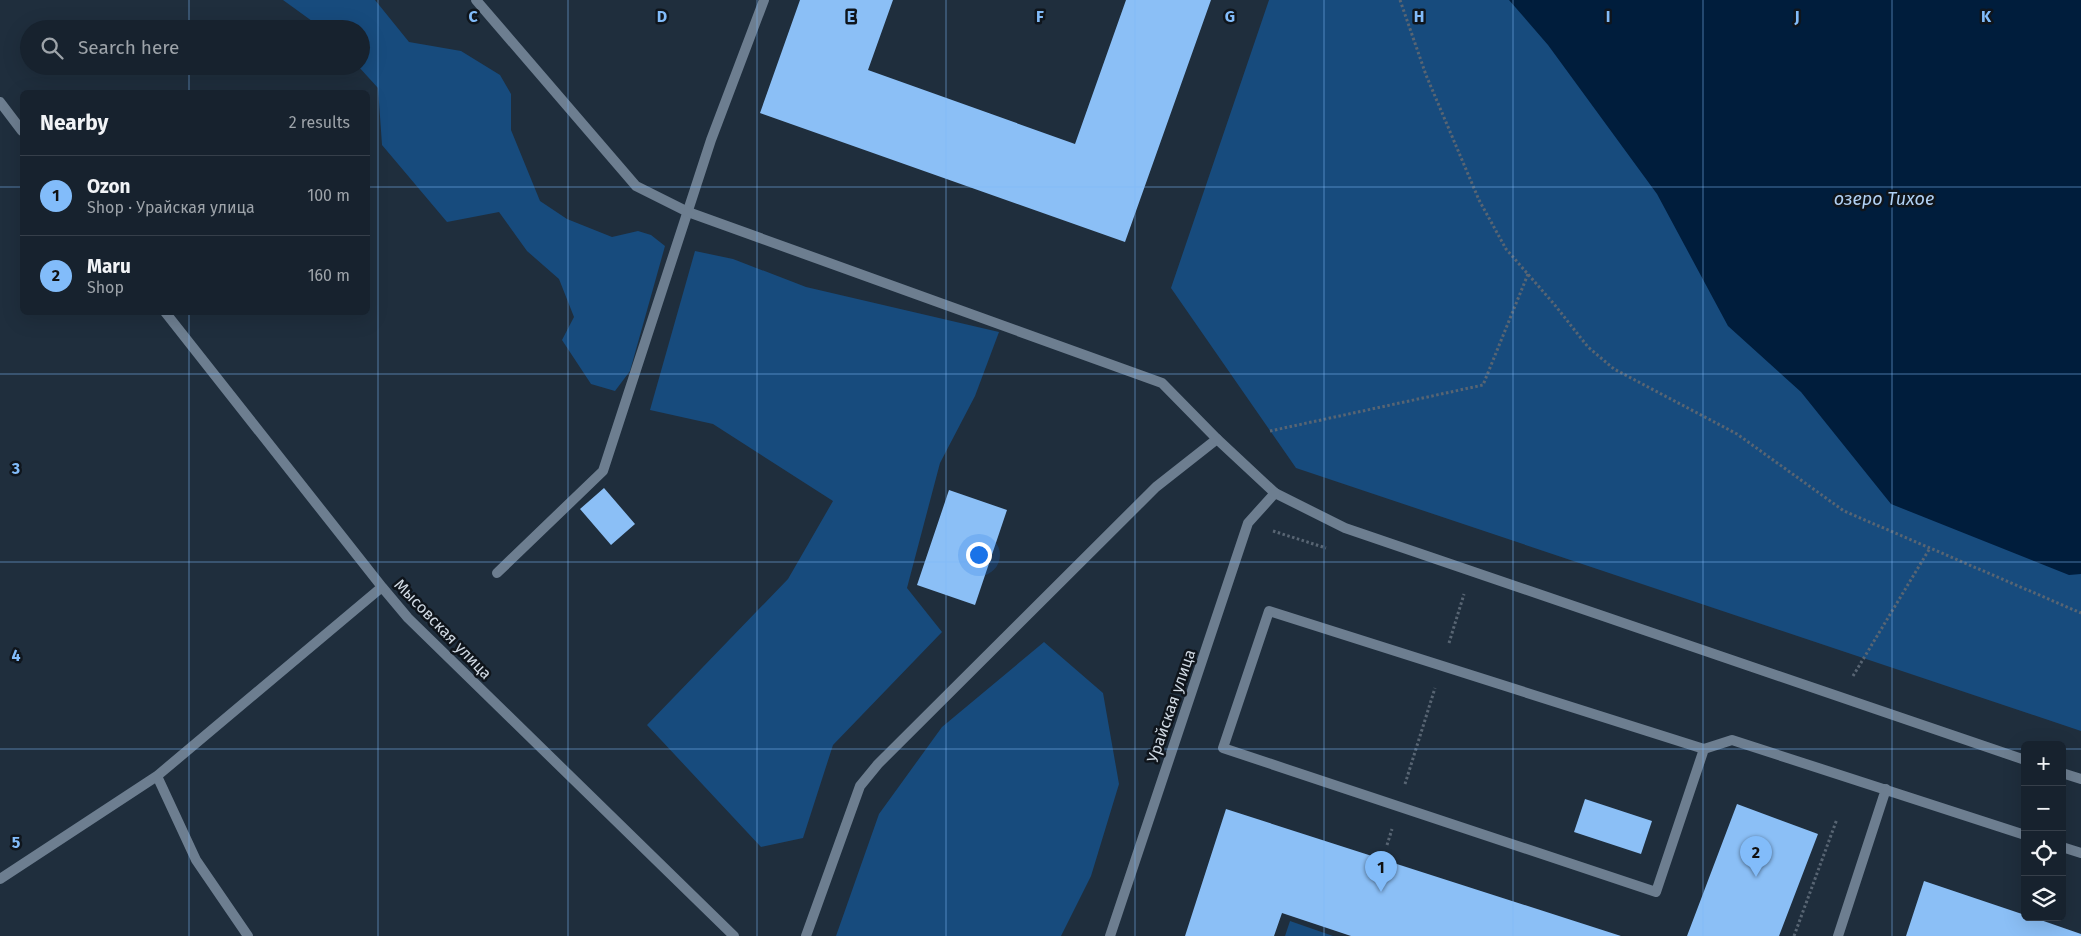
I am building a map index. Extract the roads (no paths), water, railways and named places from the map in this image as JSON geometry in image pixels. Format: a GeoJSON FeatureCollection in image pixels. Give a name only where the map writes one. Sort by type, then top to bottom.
{"type":"FeatureCollection","features":[{"type":"Feature","properties":{"kind":"street"},"geometry":{"type":"LineString","coordinates":[[476,0],[636,186],[688,212],[1162,383],[1217,439],[1276,493],[1345,528],[2021,759]]}},
{"type":"Feature","properties":{"kind":"street"},"geometry":{"type":"LineString","coordinates":[[497,573],[604,471],[711,140],[764,0]]}},
{"type":"Feature","properties":{"kind":"street"},"geometry":{"type":"LineString","coordinates":[[0,102],[20,128]]}},
{"type":"Feature","properties":{"kind":"street","name":"Мысовская улица"},"geometry":{"type":"LineString","coordinates":[[167,315],[382,587],[415,624],[734,936]]}},
{"type":"Feature","properties":{"kind":"street"},"geometry":{"type":"LineString","coordinates":[[806,936],[860,786],[878,764],[1156,487],[1217,439]]}},
{"type":"Feature","properties":{"kind":"street","name":"Урайская улица"},"geometry":{"type":"LineString","coordinates":[[1110,936],[1248,524],[1276,493]]}},
{"type":"Feature","properties":{"kind":"street"},"geometry":{"type":"LineString","coordinates":[[0,879],[157,776],[382,587]]}},
{"type":"Feature","properties":{"kind":"street"},"geometry":{"type":"LineString","coordinates":[[1704,749],[1656,892],[1223,748],[1268,610],[1704,749],[1732,740],[2021,834]]}},
{"type":"Feature","properties":{"kind":"street"},"geometry":{"type":"LineString","coordinates":[[2066,774],[2081,779]]}},
{"type":"Feature","properties":{"kind":"street"},"geometry":{"type":"LineString","coordinates":[[157,776],[196,860],[248,936]]}},
{"type":"Feature","properties":{"kind":"street"},"geometry":{"type":"LineString","coordinates":[[1838,936],[1886,789]]}},
{"type":"Feature","properties":{"kind":"street"},"geometry":{"type":"LineString","coordinates":[[2066,848],[2081,853]]}},
{"type":"Feature","properties":{"kind":"water","name":"озеро Тихое"},"geometry":{"type":"Polygon","coordinates":[[[1509,0],[2081,0],[2081,574],[2069,575],[1891,504],[1801,392],[1728,326],[1657,194],[1548,45],[1509,0]]]}},
{"type":"Feature","properties":{"kind":"place","name":"Maru"},"geometry":{"type":"Point","coordinates":[1756,877]}},
{"type":"Feature","properties":{"kind":"place","name":"Ozon"},"geometry":{"type":"Point","coordinates":[1381,892]}}]}
